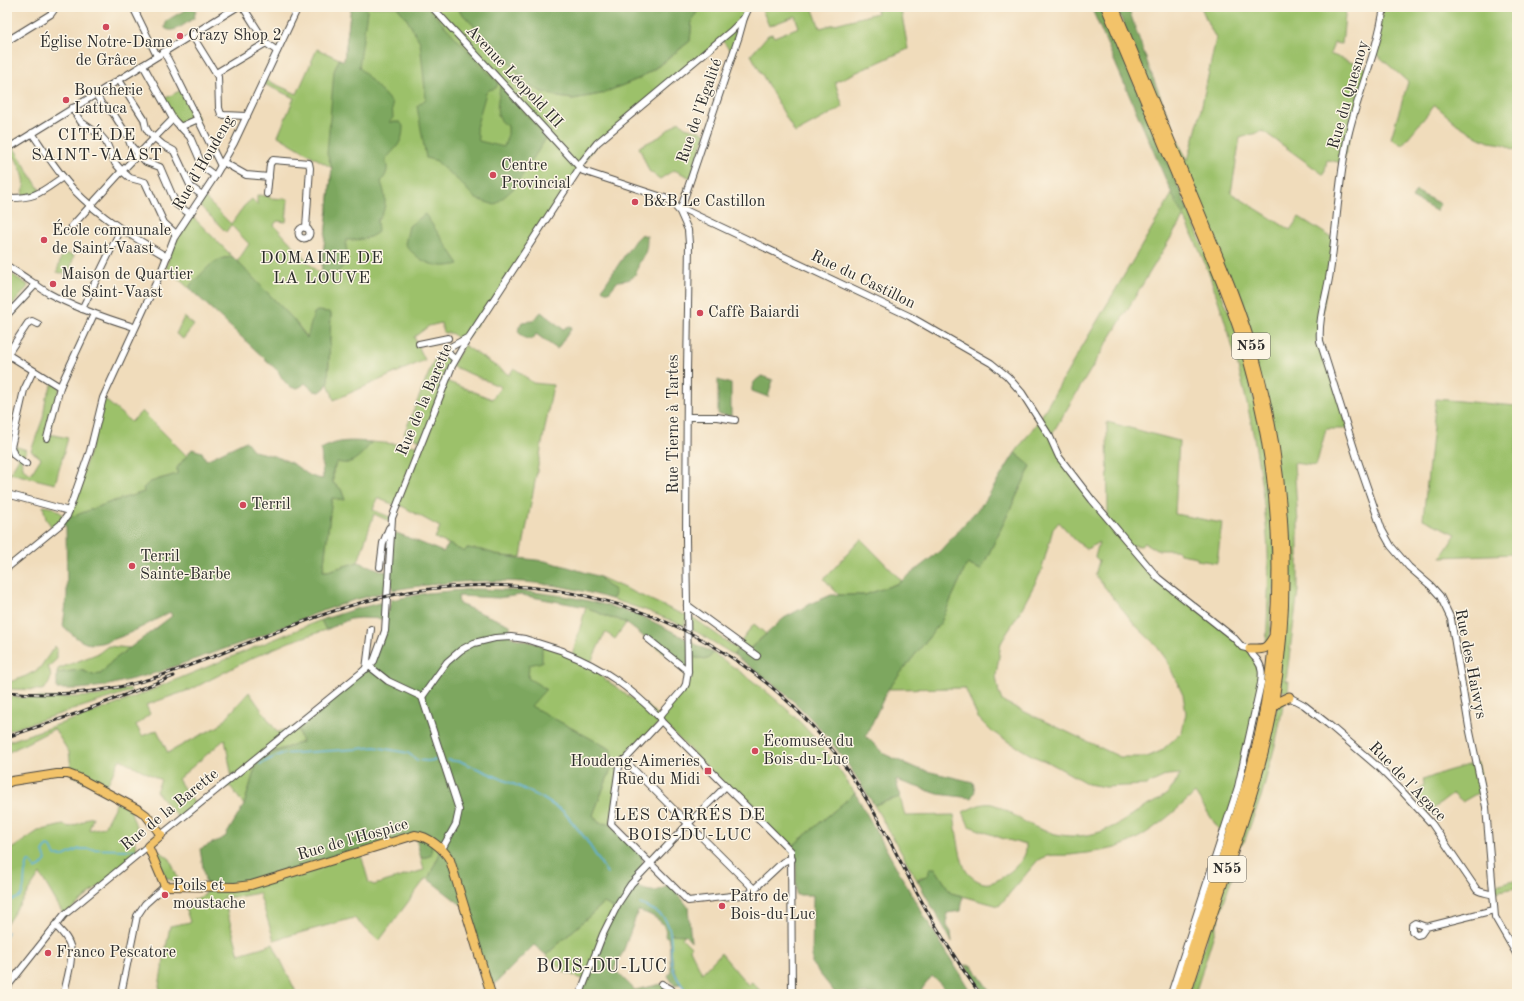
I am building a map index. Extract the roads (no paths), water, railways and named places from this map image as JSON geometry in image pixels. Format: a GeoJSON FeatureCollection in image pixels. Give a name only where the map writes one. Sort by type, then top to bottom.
{"type":"FeatureCollection","features":[{"type":"Feature","properties":{"kind":"highway","name":"N55"},"geometry":{"type":"LineString","coordinates":[[1106,7],[1223,287],[1238,328],[1249,364],[1262,420],[1273,494],[1277,567],[1272,661],[1265,707],[1249,779],[1178,994]]}},
{"type":"Feature","properties":{"kind":"highway","name":"N55"},"geometry":{"type":"LineString","coordinates":[[1114,7],[1232,291],[1245,327],[1263,388],[1277,464],[1283,527],[1284,600],[1281,644],[1272,708],[1254,788],[1186,994]]}},
{"type":"Feature","properties":{"kind":"highway"},"geometry":{"type":"LineString","coordinates":[[1250,649],[1263,649],[1267,647],[1274,636]]}},
{"type":"Feature","properties":{"kind":"highway"},"geometry":{"type":"LineString","coordinates":[[1250,649],[1263,652],[1272,661]]}},
{"type":"Feature","properties":{"kind":"highway"},"geometry":{"type":"LineString","coordinates":[[1276,686],[1280,692],[1289,698]]}},
{"type":"Feature","properties":{"kind":"highway"},"geometry":{"type":"LineString","coordinates":[[1272,708],[1278,702],[1289,698]]}},
{"type":"Feature","properties":{"kind":"main road"},"geometry":{"type":"LineString","coordinates":[[7,783],[57,774],[72,776],[139,810],[146,815],[161,835]]}},
{"type":"Feature","properties":{"kind":"main road","name":"Rue de la Barette"},"geometry":{"type":"LineString","coordinates":[[148,846],[161,835]]}},
{"type":"Feature","properties":{"kind":"main road","name":"Rue de l'Hospice"},"geometry":{"type":"LineString","coordinates":[[165,886],[235,887],[251,885],[415,835],[421,836],[442,849],[450,860],[491,994]]}},
{"type":"Feature","properties":{"kind":"main road"},"geometry":{"type":"LineString","coordinates":[[148,846],[165,886]]}},
{"type":"Feature","properties":{"kind":"street"},"geometry":{"type":"LineString","coordinates":[[7,41],[51,14],[56,7]]}},
{"type":"Feature","properties":{"kind":"street"},"geometry":{"type":"LineString","coordinates":[[133,7],[157,56]]}},
{"type":"Feature","properties":{"kind":"street"},"geometry":{"type":"LineString","coordinates":[[7,149],[237,7]]}},
{"type":"Feature","properties":{"kind":"street"},"geometry":{"type":"LineString","coordinates":[[243,7],[266,43],[277,51]]}},
{"type":"Feature","properties":{"kind":"street","name":"Rue d'Houdeng"},"geometry":{"type":"LineString","coordinates":[[7,568],[61,524],[68,514],[90,451],[103,398],[161,272],[176,234],[222,164],[247,116],[298,7]]}},
{"type":"Feature","properties":{"kind":"street","name":"Avenue Léopold III"},"geometry":{"type":"LineString","coordinates":[[432,7],[578,166]]}},
{"type":"Feature","properties":{"kind":"street"},"geometry":{"type":"LineString","coordinates":[[744,18],[749,7]]}},
{"type":"Feature","properties":{"kind":"street","name":"Rue du Quesnoy"},"geometry":{"type":"LineString","coordinates":[[1334,239],[1348,138],[1359,97],[1378,40],[1384,7]]}},
{"type":"Feature","properties":{"kind":"street","name":"Rue de la Barette"},"geometry":{"type":"LineString","coordinates":[[161,835],[368,668],[374,661],[382,642],[387,624],[391,522],[455,359],[578,166],[597,143],[731,31],[744,18]]}},
{"type":"Feature","properties":{"kind":"street","name":"Rue de l'Egalité"},"geometry":{"type":"LineString","coordinates":[[680,210],[744,18]]}},
{"type":"Feature","properties":{"kind":"street"},"geometry":{"type":"LineString","coordinates":[[192,35],[218,77],[219,108],[221,114],[247,116]]}},
{"type":"Feature","properties":{"kind":"street"},"geometry":{"type":"LineString","coordinates":[[216,74],[266,43]]}},
{"type":"Feature","properties":{"kind":"street"},"geometry":{"type":"LineString","coordinates":[[164,52],[222,164],[246,175],[269,177]]}},
{"type":"Feature","properties":{"kind":"street"},"geometry":{"type":"LineString","coordinates":[[143,65],[173,119],[190,137],[203,167],[215,176]]}},
{"type":"Feature","properties":{"kind":"street"},"geometry":{"type":"LineString","coordinates":[[119,80],[144,119],[146,128],[163,145],[174,151],[191,187],[202,195]]}},
{"type":"Feature","properties":{"kind":"street"},"geometry":{"type":"LineString","coordinates":[[96,94],[102,105],[113,113],[128,135],[131,146],[146,162],[160,167],[176,204],[190,214]]}},
{"type":"Feature","properties":{"kind":"street"},"geometry":{"type":"LineString","coordinates":[[72,108],[81,122],[100,135],[106,142],[115,162],[122,171],[130,178],[145,182],[164,223],[176,234]]}},
{"type":"Feature","properties":{"kind":"street"},"geometry":{"type":"LineString","coordinates":[[72,226],[122,171],[173,119]]}},
{"type":"Feature","properties":{"kind":"street"},"geometry":{"type":"LineString","coordinates":[[180,127],[198,119]]}},
{"type":"Feature","properties":{"kind":"street"},"geometry":{"type":"LineString","coordinates":[[32,133],[63,177],[91,206],[121,229],[167,257]]}},
{"type":"Feature","properties":{"kind":"street"},"geometry":{"type":"LineString","coordinates":[[267,194],[270,162],[273,160],[309,163],[310,168],[306,228]]}},
{"type":"Feature","properties":{"kind":"street","name":"Rue du Castillon"},"geometry":{"type":"LineString","coordinates":[[578,166],[587,173],[658,195],[680,210],[909,316],[991,363],[1007,376],[1022,393],[1050,437],[1059,457],[1158,578],[1234,638],[1242,647],[1250,649]]}},
{"type":"Feature","properties":{"kind":"street"},"geometry":{"type":"LineString","coordinates":[[7,198],[20,199],[33,196],[63,177]]}},
{"type":"Feature","properties":{"kind":"street","name":"Rue Tierne à Tartes"},"geometry":{"type":"LineString","coordinates":[[624,760],[660,719],[684,688],[688,670],[687,417],[689,244],[688,230],[680,210]]}},
{"type":"Feature","properties":{"kind":"street"},"geometry":{"type":"LineString","coordinates":[[82,309],[121,229]]}},
{"type":"Feature","properties":{"kind":"street","name":"Rue des Haiwys"},"geometry":{"type":"LineString","coordinates":[[1334,239],[1330,274],[1319,326],[1320,341],[1376,517],[1385,537],[1405,563],[1440,596],[1451,619],[1486,806],[1495,917],[1517,955]]}},
{"type":"Feature","properties":{"kind":"street"},"geometry":{"type":"LineString","coordinates":[[7,266],[49,293],[94,314],[134,328]]}},
{"type":"Feature","properties":{"kind":"street"},"geometry":{"type":"LineString","coordinates":[[7,315],[36,284]]}},
{"type":"Feature","properties":{"kind":"street"},"geometry":{"type":"LineString","coordinates":[[48,438],[60,387],[94,314]]}},
{"type":"Feature","properties":{"kind":"street"},"geometry":{"type":"LineString","coordinates":[[38,324],[32,321],[28,323],[7,355],[60,387]]}},
{"type":"Feature","properties":{"kind":"street"},"geometry":{"type":"LineString","coordinates":[[455,359],[450,355],[447,349],[469,336]]}},
{"type":"Feature","properties":{"kind":"street"},"geometry":{"type":"LineString","coordinates":[[418,344],[448,338]]}},
{"type":"Feature","properties":{"kind":"street"},"geometry":{"type":"LineString","coordinates":[[26,464],[14,455],[11,447],[24,390],[33,370]]}},
{"type":"Feature","properties":{"kind":"street"},"geometry":{"type":"LineString","coordinates":[[687,417],[717,417],[735,420]]}},
{"type":"Feature","properties":{"kind":"street"},"geometry":{"type":"LineString","coordinates":[[7,494],[68,514]]}},
{"type":"Feature","properties":{"kind":"street"},"geometry":{"type":"LineString","coordinates":[[380,567],[383,543],[391,522]]}},
{"type":"Feature","properties":{"kind":"street"},"geometry":{"type":"LineString","coordinates":[[687,605],[757,656]]}},
{"type":"Feature","properties":{"kind":"street"},"geometry":{"type":"LineString","coordinates":[[371,629],[368,668],[388,682],[422,696]]}},
{"type":"Feature","properties":{"kind":"street"},"geometry":{"type":"LineString","coordinates":[[422,696],[447,662],[461,650],[474,643],[495,638],[511,637],[525,639],[552,648],[555,652],[565,653],[583,661],[612,677],[638,696],[791,851],[792,994]]}},
{"type":"Feature","properties":{"kind":"street"},"geometry":{"type":"LineString","coordinates":[[646,638],[688,670]]}},
{"type":"Feature","properties":{"kind":"street"},"geometry":{"type":"LineString","coordinates":[[1171,994],[1239,780],[1262,672],[1259,662],[1251,654],[1250,649]]}},
{"type":"Feature","properties":{"kind":"street"},"geometry":{"type":"LineString","coordinates":[[422,696],[458,810],[456,824],[442,849]]}},
{"type":"Feature","properties":{"kind":"street","name":"Rue de l'Agace"},"geometry":{"type":"LineString","coordinates":[[1289,698],[1304,705],[1377,766],[1432,824],[1477,890],[1493,896]]}},
{"type":"Feature","properties":{"kind":"street"},"geometry":{"type":"LineString","coordinates":[[754,889],[624,760],[618,766],[611,824],[688,901],[749,894],[783,862],[792,859]]}},
{"type":"Feature","properties":{"kind":"street"},"geometry":{"type":"LineString","coordinates":[[580,994],[603,934],[617,906],[631,884],[726,786]]}},
{"type":"Feature","properties":{"kind":"street","name":"Rue de la Barette"},"geometry":{"type":"LineString","coordinates":[[7,987],[55,925],[70,909],[148,846]]}},
{"type":"Feature","properties":{"kind":"street"},"geometry":{"type":"LineString","coordinates":[[121,994],[137,916],[145,904],[165,886]]}},
{"type":"Feature","properties":{"kind":"street"},"geometry":{"type":"LineString","coordinates":[[1426,927],[1494,910]]}},
{"type":"Feature","properties":{"kind":"street"},"geometry":{"type":"LineString","coordinates":[[55,925],[68,941],[71,951],[64,994]]}},
{"type":"Feature","properties":{"kind":"street"},"geometry":{"type":"LineString","coordinates":[[662,984],[671,989],[674,994]]}},
{"type":"Feature","properties":{"kind":"waterway"},"geometry":{"type":"LineString","coordinates":[[260,764],[281,754],[375,747],[408,753],[417,760],[436,760]]}},
{"type":"Feature","properties":{"kind":"waterway"},"geometry":{"type":"LineString","coordinates":[[448,760],[462,762],[518,786],[542,798],[564,812],[585,838],[607,873]]}},
{"type":"Feature","properties":{"kind":"waterway"},"geometry":{"type":"LineString","coordinates":[[7,900],[14,899],[21,895],[24,887],[25,872],[28,862],[31,862],[35,869],[40,867],[46,860],[43,852],[47,846],[51,847],[55,856],[64,856],[79,849],[135,850]]}},
{"type":"Feature","properties":{"kind":"waterway"},"geometry":{"type":"LineString","coordinates":[[640,904],[657,912],[666,921],[671,938],[671,958],[674,972],[678,980],[689,994]]}},
{"type":"Feature","properties":{"kind":"railway"},"geometry":{"type":"LineString","coordinates":[[7,692],[63,694],[119,687],[131,684],[179,669],[325,614],[397,594],[469,586],[541,588],[610,602],[677,627],[739,662],[795,708],[855,780],[883,828],[932,919],[980,994]]}},
{"type":"Feature","properties":{"kind":"railway"},"geometry":{"type":"LineString","coordinates":[[7,737],[78,713],[174,676]]}},
{"type":"Feature","properties":{"kind":"place","name":"Église Notre-Dame de Grâce"},"geometry":{"type":"Point","coordinates":[106,27]}},
{"type":"Feature","properties":{"kind":"place","name":"Crazy Shop 2"},"geometry":{"type":"Point","coordinates":[180,36]}},
{"type":"Feature","properties":{"kind":"place","name":"Boucherie Lattuca"},"geometry":{"type":"Point","coordinates":[66,100]}},
{"type":"Feature","properties":{"kind":"place","name":"Centre Provincial"},"geometry":{"type":"Point","coordinates":[493,175]}},
{"type":"Feature","properties":{"kind":"place","name":"B&B Le Castillon"},"geometry":{"type":"Point","coordinates":[635,202]}},
{"type":"Feature","properties":{"kind":"place","name":"École communale de Saint-Vaast"},"geometry":{"type":"Point","coordinates":[44,240]}},
{"type":"Feature","properties":{"kind":"place","name":"Maison de Quartier de Saint-Vaast"},"geometry":{"type":"Point","coordinates":[53,284]}},
{"type":"Feature","properties":{"kind":"place","name":"Caffè Baiardi"},"geometry":{"type":"Point","coordinates":[700,313]}},
{"type":"Feature","properties":{"kind":"place","name":"Terril"},"geometry":{"type":"Point","coordinates":[243,505]}},
{"type":"Feature","properties":{"kind":"place","name":"Terril Sainte-Barbe"},"geometry":{"type":"Point","coordinates":[132,566]}},
{"type":"Feature","properties":{"kind":"place","name":"Écomusée du Bois-du-Luc"},"geometry":{"type":"Point","coordinates":[755,751]}},
{"type":"Feature","properties":{"kind":"place","name":"Houdeng-Aimeries Rue du Midi"},"geometry":{"type":"Point","coordinates":[708,771]}},
{"type":"Feature","properties":{"kind":"place","name":"Poils et moustache"},"geometry":{"type":"Point","coordinates":[165,895]}},
{"type":"Feature","properties":{"kind":"place","name":"Patro de Bois-du-Luc"},"geometry":{"type":"Point","coordinates":[722,906]}},
{"type":"Feature","properties":{"kind":"place","name":"Franco Pescatore"},"geometry":{"type":"Point","coordinates":[48,953]}},
{"type":"Feature","properties":{"kind":"district","name":"CITÉ DE SAINT-VAAST"},"geometry":{"type":"Point","coordinates":[97,145]}},
{"type":"Feature","properties":{"kind":"district","name":"DOMAINE DE LA LOUVE"},"geometry":{"type":"Point","coordinates":[322,268]}},
{"type":"Feature","properties":{"kind":"district","name":"LES CARRÉS DE BOIS-DU-LUC"},"geometry":{"type":"Point","coordinates":[690,825]}},
{"type":"Feature","properties":{"kind":"district","name":"BOIS-DU-LUC"},"geometry":{"type":"Point","coordinates":[602,967]}}]}
